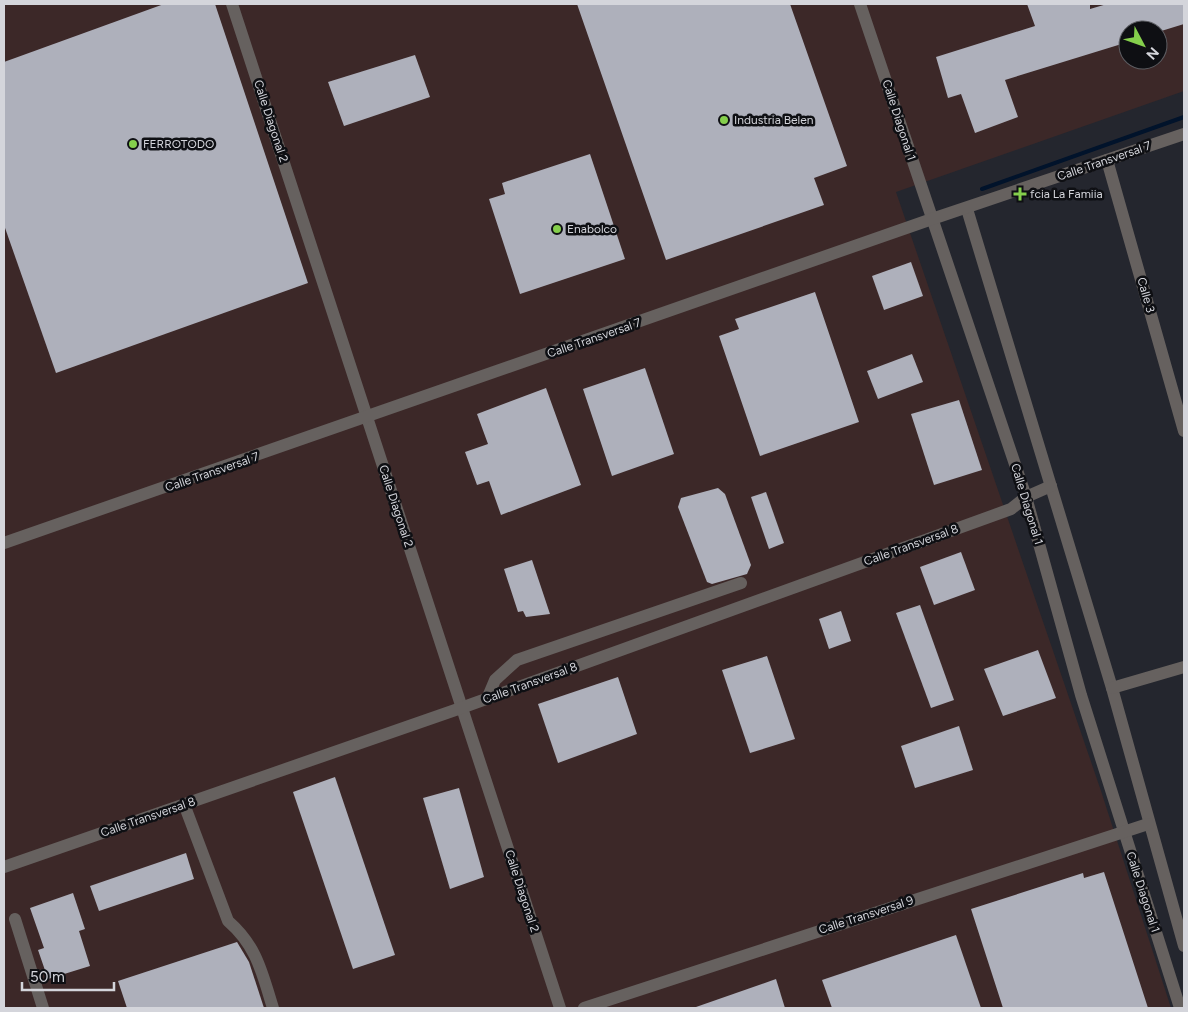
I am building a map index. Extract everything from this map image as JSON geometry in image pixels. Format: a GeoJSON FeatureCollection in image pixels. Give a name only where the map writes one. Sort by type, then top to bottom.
{"type":"FeatureCollection","features":[{"type":"Feature","properties":{"kind":"street","name":"Calle Diagonal 2"},"geometry":{"type":"LineString","coordinates":[[232,4],[560,1008]]}},
{"type":"Feature","properties":{"kind":"street","name":"Calle Diagonal 1"},"geometry":{"type":"LineString","coordinates":[[860,4],[1026,497],[1081,695],[1180,1008]]}},
{"type":"Feature","properties":{"kind":"street","name":"Calle Transversal 7"},"geometry":{"type":"LineString","coordinates":[[4,543],[367,418],[932,219],[967,209],[1184,134]]}},
{"type":"Feature","properties":{"kind":"street","name":"Calle 3"},"geometry":{"type":"LineString","coordinates":[[1107,160],[1184,431]]}},
{"type":"Feature","properties":{"kind":"street","name":"Calle Diagonal 1"},"geometry":{"type":"LineString","coordinates":[[967,209],[1112,688],[1148,824],[1184,946]]}},
{"type":"Feature","properties":{"kind":"street","name":"Calle Transversal 8"},"geometry":{"type":"LineString","coordinates":[[4,867],[487,699],[1011,509],[1026,497],[1051,486]]}},
{"type":"Feature","properties":{"kind":"street"},"geometry":{"type":"LineString","coordinates":[[487,699],[495,680],[517,660],[741,583]]}},
{"type":"Feature","properties":{"kind":"street"},"geometry":{"type":"LineString","coordinates":[[1112,688],[1184,667]]}},
{"type":"Feature","properties":{"kind":"street"},"geometry":{"type":"LineString","coordinates":[[184,804],[228,920],[243,934],[256,957],[273,1008]]}},
{"type":"Feature","properties":{"kind":"street","name":"Calle Transversal 9"},"geometry":{"type":"LineString","coordinates":[[584,1008],[1123,830],[1148,824]]}},
{"type":"Feature","properties":{"kind":"street"},"geometry":{"type":"LineString","coordinates":[[15,919],[43,1008]]}},
{"type":"Feature","properties":{"kind":"shaded area"},"geometry":{"type":"Polygon","coordinates":[[[4,4],[1184,4],[1184,91],[896,192],[1101,791],[1171,1008],[4,1008],[4,4]]]}},
{"type":"Feature","properties":{"kind":"building","name":"FERROTODO"},"geometry":{"type":"Polygon","coordinates":[[[164,4],[215,4],[308,283],[56,373],[4,225],[4,62],[164,4]]]}},
{"type":"Feature","properties":{"kind":"building","name":"Industria Belen"},"geometry":{"type":"Polygon","coordinates":[[[577,4],[790,4],[847,166],[814,178],[824,205],[666,260],[577,4]]]}},
{"type":"Feature","properties":{"kind":"building"},"geometry":{"type":"Polygon","coordinates":[[[1027,4],[1090,4],[1090,9],[1107,4],[1184,4],[1184,24],[1168,29],[1168,20],[1118,20],[1118,45],[1005,80],[1018,117],[975,133],[961,94],[948,98],[936,57],[1035,26],[1027,4]]]}},
{"type":"Feature","properties":{"kind":"building"},"geometry":{"type":"Polygon","coordinates":[[[415,55],[430,97],[344,126],[328,82],[415,55]]]}},
{"type":"Feature","properties":{"kind":"building","name":"Enabolco"},"geometry":{"type":"Polygon","coordinates":[[[590,154],[625,259],[520,294],[489,199],[505,194],[502,183],[590,154]]]}},
{"type":"Feature","properties":{"kind":"building"},"geometry":{"type":"Polygon","coordinates":[[[911,262],[923,296],[884,310],[872,276],[911,262]]]}},
{"type":"Feature","properties":{"kind":"building"},"geometry":{"type":"Polygon","coordinates":[[[815,292],[859,422],[760,456],[719,336],[739,329],[735,319],[815,292]]]}},
{"type":"Feature","properties":{"kind":"building"},"geometry":{"type":"Polygon","coordinates":[[[912,354],[923,382],[878,399],[867,371],[912,354]]]}},
{"type":"Feature","properties":{"kind":"building"},"geometry":{"type":"Polygon","coordinates":[[[645,368],[674,454],[612,476],[583,389],[645,368]]]}},
{"type":"Feature","properties":{"kind":"building"},"geometry":{"type":"Polygon","coordinates":[[[546,388],[581,485],[501,515],[489,481],[477,485],[465,452],[488,444],[477,414],[546,388]]]}},
{"type":"Feature","properties":{"kind":"building"},"geometry":{"type":"Polygon","coordinates":[[[959,400],[982,470],[934,485],[911,414],[959,400]]]}},
{"type":"Feature","properties":{"kind":"building"},"geometry":{"type":"Polygon","coordinates":[[[718,488],[725,494],[751,565],[747,574],[712,584],[707,582],[678,507],[681,498],[718,488]]]}},
{"type":"Feature","properties":{"kind":"building"},"geometry":{"type":"Polygon","coordinates":[[[766,492],[784,543],[769,549],[751,497],[766,492]]]}},
{"type":"Feature","properties":{"kind":"building"},"geometry":{"type":"Polygon","coordinates":[[[961,552],[975,590],[934,605],[920,567],[961,552]]]}},
{"type":"Feature","properties":{"kind":"building"},"geometry":{"type":"Polygon","coordinates":[[[532,560],[550,614],[526,617],[523,611],[518,612],[504,569],[532,560]]]}},
{"type":"Feature","properties":{"kind":"building"},"geometry":{"type":"Polygon","coordinates":[[[920,605],[954,700],[931,708],[896,613],[920,605]]]}},
{"type":"Feature","properties":{"kind":"building"},"geometry":{"type":"Polygon","coordinates":[[[841,611],[851,641],[829,649],[819,619],[841,611]]]}},
{"type":"Feature","properties":{"kind":"building"},"geometry":{"type":"Polygon","coordinates":[[[1038,650],[1056,698],[1003,716],[984,669],[1038,650]]]}},
{"type":"Feature","properties":{"kind":"building"},"geometry":{"type":"Polygon","coordinates":[[[767,656],[795,739],[750,753],[722,670],[767,656]]]}},
{"type":"Feature","properties":{"kind":"building"},"geometry":{"type":"Polygon","coordinates":[[[618,677],[637,734],[558,763],[538,704],[618,677]]]}},
{"type":"Feature","properties":{"kind":"building"},"geometry":{"type":"Polygon","coordinates":[[[959,726],[973,770],[915,788],[901,746],[959,726]]]}},
{"type":"Feature","properties":{"kind":"building"},"geometry":{"type":"Polygon","coordinates":[[[335,777],[395,955],[353,969],[293,792],[335,777]]]}},
{"type":"Feature","properties":{"kind":"building"},"geometry":{"type":"Polygon","coordinates":[[[459,788],[484,877],[450,889],[423,798],[459,788]]]}},
{"type":"Feature","properties":{"kind":"building"},"geometry":{"type":"Polygon","coordinates":[[[186,853],[194,879],[99,911],[90,886],[186,853]]]}},
{"type":"Feature","properties":{"kind":"building"},"geometry":{"type":"Polygon","coordinates":[[[1104,872],[1148,1008],[1003,1008],[971,909],[1083,873],[1084,878],[1104,872]]]}},
{"type":"Feature","properties":{"kind":"building"},"geometry":{"type":"Polygon","coordinates":[[[73,893],[85,929],[79,931],[90,966],[48,979],[38,950],[44,948],[30,908],[73,893]]]}},
{"type":"Feature","properties":{"kind":"building"},"geometry":{"type":"Polygon","coordinates":[[[956,935],[981,1008],[832,1008],[822,980],[956,935]]]}},
{"type":"Feature","properties":{"kind":"building"},"geometry":{"type":"Polygon","coordinates":[[[237,942],[249,962],[264,1008],[127,1008],[118,981],[237,942]]]}},
{"type":"Feature","properties":{"kind":"building"},"geometry":{"type":"Polygon","coordinates":[[[776,979],[785,1008],[696,1008],[696,1007],[776,979]]]}},
{"type":"Feature","properties":{"kind":"waterway"},"geometry":{"type":"LineString","coordinates":[[982,189],[1184,117]]}},
{"type":"Feature","properties":{"kind":"place","name":"Industria Belen"},"geometry":{"type":"Point","coordinates":[724,120]}},
{"type":"Feature","properties":{"kind":"place","name":"FERROTODO"},"geometry":{"type":"Point","coordinates":[133,144]}},
{"type":"Feature","properties":{"kind":"place","name":"fcia La Famiia"},"geometry":{"type":"Point","coordinates":[1020,194]}},
{"type":"Feature","properties":{"kind":"place","name":"Enabolco"},"geometry":{"type":"Point","coordinates":[557,229]}}]}
